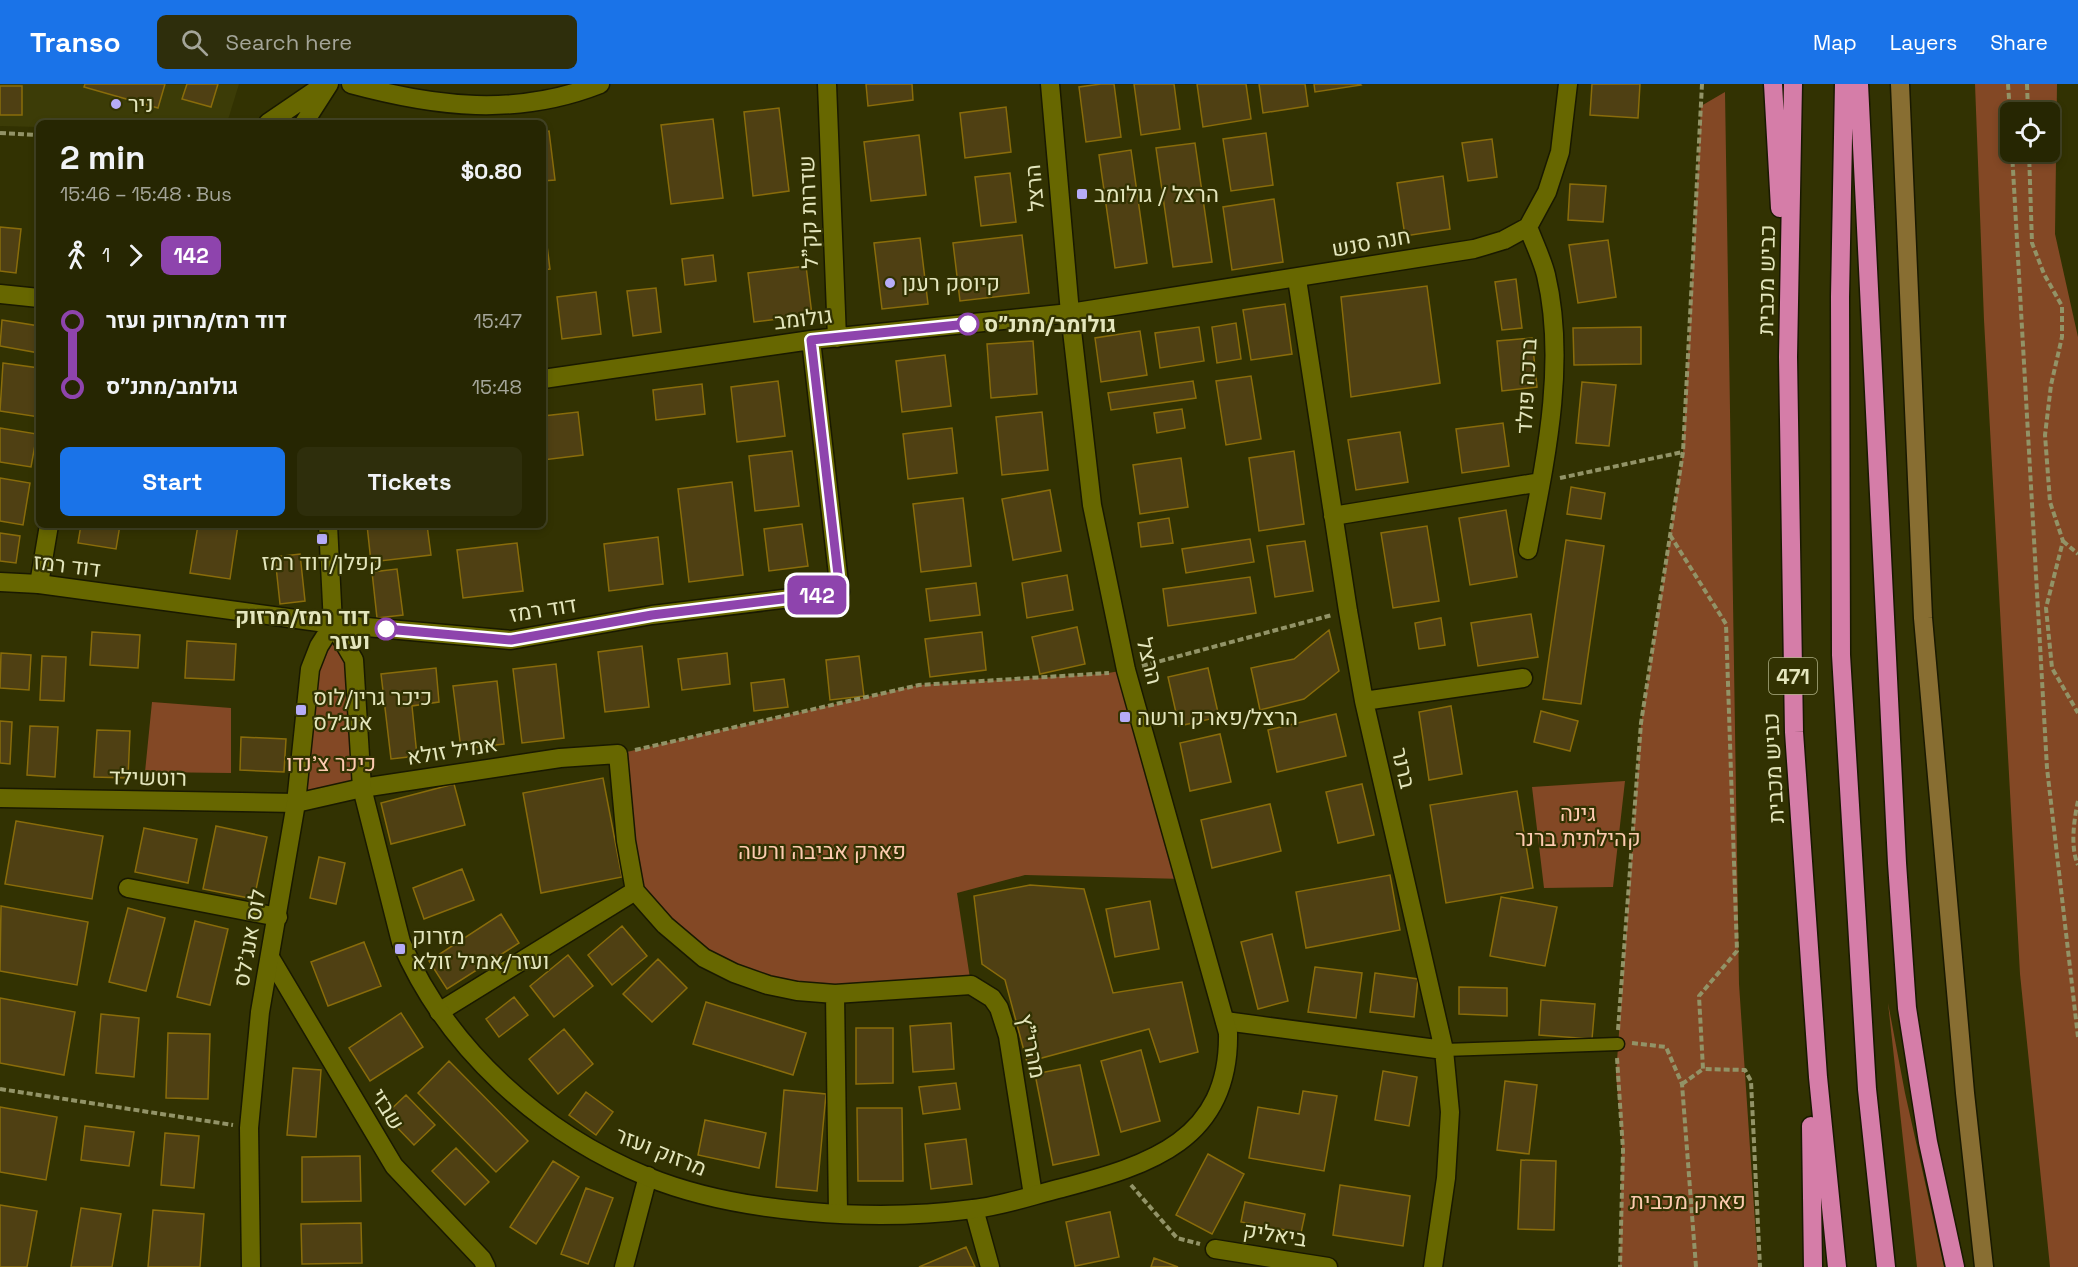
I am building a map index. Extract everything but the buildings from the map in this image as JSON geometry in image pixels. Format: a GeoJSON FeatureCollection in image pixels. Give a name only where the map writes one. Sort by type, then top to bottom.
{"type":"FeatureCollection","features":[{"type":"Feature","properties":{"kind":"highway"},"geometry":{"type":"LineString","coordinates":[[1773,84],[1788,357]]}},
{"type":"Feature","properties":{"kind":"highway","name":"כביש מכבית"},"geometry":{"type":"LineString","coordinates":[[1793,84],[1788,357],[1794,732],[1824,1157],[1837,1267]]}},
{"type":"Feature","properties":{"kind":"highway","name":"471"},"geometry":{"type":"LineString","coordinates":[[1844,84],[1840,297],[1841,655],[1867,1089],[1886,1267]]}},
{"type":"Feature","properties":{"kind":"highway"},"geometry":{"type":"LineString","coordinates":[[1859,84],[1883,532],[1897,863],[1907,1008],[1928,1142],[1955,1267]]}},
{"type":"Feature","properties":{"kind":"highway"},"geometry":{"type":"LineString","coordinates":[[1811,990],[1813,1267]]}},
{"type":"Feature","properties":{"kind":"main road"},"geometry":{"type":"LineString","coordinates":[[1900,84],[1923,618],[1965,1093],[1984,1267]]}},
{"type":"Feature","properties":{"kind":"street"},"geometry":{"type":"LineString","coordinates":[[272,120],[325,84]]}},
{"type":"Feature","properties":{"kind":"street"},"geometry":{"type":"LineString","coordinates":[[306,120],[329,84]]}},
{"type":"Feature","properties":{"kind":"street"},"geometry":{"type":"LineString","coordinates":[[351,84],[405,98],[472,107],[530,102],[578,93],[600,84]]}},
{"type":"Feature","properties":{"kind":"street","name":"שדרות קק\"ל"},"geometry":{"type":"LineString","coordinates":[[827,84],[837,338]]}},
{"type":"Feature","properties":{"kind":"street","name":"הרצל"},"geometry":{"type":"LineString","coordinates":[[1050,84],[1070,313],[1092,505],[1126,670],[1225,1021]]}},
{"type":"Feature","properties":{"kind":"street"},"geometry":{"type":"LineString","coordinates":[[1528,227],[1547,192],[1560,152],[1568,84]]}},
{"type":"Feature","properties":{"kind":"street","name":"חנה סנש"},"geometry":{"type":"LineString","coordinates":[[1070,313],[1297,279],[1474,249],[1504,240],[1528,227]]}},
{"type":"Feature","properties":{"kind":"street","name":"ברכה פולד"},"geometry":{"type":"LineString","coordinates":[[1528,227],[1546,273],[1553,319],[1550,416],[1541,482],[1528,550]]}},
{"type":"Feature","properties":{"kind":"street","name":"ברנר"},"geometry":{"type":"LineString","coordinates":[[1297,279],[1364,701],[1444,1050],[1450,1112],[1446,1178],[1433,1267]]}},
{"type":"Feature","properties":{"kind":"street"},"geometry":{"type":"LineString","coordinates":[[0,294],[36,298]]}},
{"type":"Feature","properties":{"kind":"street","name":"גולומב"},"geometry":{"type":"LineString","coordinates":[[546,379],[811,340],[1070,313]]}},
{"type":"Feature","properties":{"kind":"street","name":"דוד רמז"},"geometry":{"type":"LineString","coordinates":[[0,582],[39,585],[333,624],[511,640],[652,615],[840,592],[811,340]]}},
{"type":"Feature","properties":{"kind":"street"},"geometry":{"type":"LineString","coordinates":[[1333,516],[1541,482]]}},
{"type":"Feature","properties":{"kind":"street"},"geometry":{"type":"LineString","coordinates":[[39,585],[48,528]]}},
{"type":"Feature","properties":{"kind":"street"},"geometry":{"type":"LineString","coordinates":[[328,528],[333,624]]}},
{"type":"Feature","properties":{"kind":"street","name":"מרזוק ועזר"},"geometry":{"type":"LineString","coordinates":[[333,624],[354,660],[362,788],[401,942],[421,987],[439,1012],[501,1084],[541,1116],[602,1155],[648,1176],[717,1198],[770,1207],[904,1214],[974,1209],[1122,1172],[1172,1149],[1205,1118],[1224,1075],[1228,1047],[1225,1021]]}},
{"type":"Feature","properties":{"kind":"street","name":"לוס אנג'לס"},"geometry":{"type":"LineString","coordinates":[[251,1267],[249,1128],[260,1012],[271,959],[296,803],[310,669],[319,646],[333,624]]}},
{"type":"Feature","properties":{"kind":"street"},"geometry":{"type":"LineString","coordinates":[[1364,701],[1523,678]]}},
{"type":"Feature","properties":{"kind":"street","name":"אמיל זולא"},"geometry":{"type":"LineString","coordinates":[[296,803],[362,788],[560,758],[618,754]]}},
{"type":"Feature","properties":{"kind":"street","name":"מהרי\"ץ"},"geometry":{"type":"LineString","coordinates":[[618,754],[626,841],[635,891],[649,909],[684,943],[714,963],[768,985],[835,994],[971,985],[992,998],[999,1008],[1008,1036],[1033,1195]]}},
{"type":"Feature","properties":{"kind":"street","name":"רוטשילד"},"geometry":{"type":"LineString","coordinates":[[0,798],[296,803]]}},
{"type":"Feature","properties":{"kind":"street"},"geometry":{"type":"LineString","coordinates":[[128,888],[278,917]]}},
{"type":"Feature","properties":{"kind":"street"},"geometry":{"type":"LineString","coordinates":[[439,1012],[635,891]]}},
{"type":"Feature","properties":{"kind":"street","name":"שבזי"},"geometry":{"type":"LineString","coordinates":[[271,959],[394,1166],[482,1259],[486,1267]]}},
{"type":"Feature","properties":{"kind":"street"},"geometry":{"type":"LineString","coordinates":[[835,994],[838,1212]]}},
{"type":"Feature","properties":{"kind":"street"},"geometry":{"type":"LineString","coordinates":[[1225,1021],[1444,1050]]}},
{"type":"Feature","properties":{"kind":"street"},"geometry":{"type":"LineString","coordinates":[[624,1267],[648,1176]]}},
{"type":"Feature","properties":{"kind":"street"},"geometry":{"type":"LineString","coordinates":[[974,1209],[990,1267]]}},
{"type":"Feature","properties":{"kind":"street","name":"ביאליק"},"geometry":{"type":"LineString","coordinates":[[1215,1249],[1328,1267]]}},
{"type":"Feature","properties":{"kind":"lane"},"geometry":{"type":"LineString","coordinates":[[1444,1050],[1618,1044]]}},
{"type":"Feature","properties":{"kind":"path"},"geometry":{"type":"LineString","coordinates":[[1620,1267],[1623,1150],[1616,1075],[1618,1044],[1641,723],[1683,452],[1702,84]]}},
{"type":"Feature","properties":{"kind":"path"},"geometry":{"type":"LineString","coordinates":[[2008,84],[2009,102]]}},
{"type":"Feature","properties":{"kind":"path"},"geometry":{"type":"LineString","coordinates":[[2027,84],[2028,102]]}},
{"type":"Feature","properties":{"kind":"path"},"geometry":{"type":"LineString","coordinates":[[0,133],[36,135]]}},
{"type":"Feature","properties":{"kind":"path"},"geometry":{"type":"LineString","coordinates":[[2013,162],[2047,768],[2078,1037]]}},
{"type":"Feature","properties":{"kind":"path"},"geometry":{"type":"LineString","coordinates":[[2029,162],[2032,243],[2044,274],[2062,306],[2062,337],[2051,385],[2045,435],[2050,502],[2063,541],[2078,554]]}},
{"type":"Feature","properties":{"kind":"path"},"geometry":{"type":"LineString","coordinates":[[1541,482],[1683,452]]}},
{"type":"Feature","properties":{"kind":"path"},"geometry":{"type":"LineString","coordinates":[[1670,535],[1726,624],[1737,951],[1699,996],[1703,1069]]}},
{"type":"Feature","properties":{"kind":"path"},"geometry":{"type":"LineString","coordinates":[[2063,541],[2046,608],[2052,668],[2078,713]]}},
{"type":"Feature","properties":{"kind":"path"},"geometry":{"type":"LineString","coordinates":[[618,754],[919,685],[1102,674],[1126,670],[1348,611]]}},
{"type":"Feature","properties":{"kind":"path"},"geometry":{"type":"LineString","coordinates":[[2078,801],[2074,817],[2075,858],[2078,865]]}},
{"type":"Feature","properties":{"kind":"path"},"geometry":{"type":"LineString","coordinates":[[2070,966],[2077,970]]}},
{"type":"Feature","properties":{"kind":"path"},"geometry":{"type":"LineString","coordinates":[[1618,1044],[1627,1042],[1666,1047],[1682,1084],[1696,1267]]}},
{"type":"Feature","properties":{"kind":"path"},"geometry":{"type":"LineString","coordinates":[[1682,1084],[1703,1069],[1745,1070],[1751,1081],[1760,1267]]}},
{"type":"Feature","properties":{"kind":"path"},"geometry":{"type":"LineString","coordinates":[[0,1089],[249,1128]]}},
{"type":"Feature","properties":{"kind":"path"},"geometry":{"type":"LineString","coordinates":[[1122,1172],[1140,1198],[1177,1238],[1215,1249]]}},
{"type":"Feature","properties":{"kind":"shaded area","name":"ניר"},"geometry":{"type":"Polygon","coordinates":[[[0,84],[239,84],[228,120],[36,120],[36,127],[0,126],[0,84]]]}},
{"type":"Feature","properties":{"kind":"green space"},"geometry":{"type":"Polygon","coordinates":[[[1975,84],[2057,84],[2057,102],[2000,102],[2000,162],[2056,162],[2055,234],[2078,337],[2078,1267],[2050,1267],[2020,974],[1984,320],[1975,84]]]}},
{"type":"Feature","properties":{"kind":"green space","name":"פארק מכבית"},"geometry":{"type":"Polygon","coordinates":[[[1725,92],[1739,984],[1758,1267],[1620,1267],[1622,1140],[1616,1075],[1641,723],[1683,452],[1701,106],[1725,92]]]}},
{"type":"Feature","properties":{"kind":"green space","name":"כיכר צ'נדו"},"geometry":{"type":"Polygon","coordinates":[[[333,624],[349,648],[362,788],[296,803],[310,669],[333,624]]]}},
{"type":"Feature","properties":{"kind":"green space","name":"פארק אביבה ורשה"},"geometry":{"type":"Polygon","coordinates":[[[1126,670],[1184,879],[1025,875],[957,893],[971,985],[835,994],[734,973],[635,891],[618,754],[919,685],[1102,674],[1126,670]]]}},
{"type":"Feature","properties":{"kind":"green space"},"geometry":{"type":"Polygon","coordinates":[[[152,702],[231,708],[231,773],[145,772],[152,702]]]}},
{"type":"Feature","properties":{"kind":"green space","name":"גינה קהילתית ברנר"},"geometry":{"type":"Polygon","coordinates":[[[1625,781],[1613,887],[1544,888],[1532,787],[1625,781]]]}},
{"type":"Feature","properties":{"kind":"green space"},"geometry":{"type":"Polygon","coordinates":[[[1888,1003],[1905,1093],[1944,1267],[1917,1267],[1888,1003]]]}},
{"type":"Feature","properties":{"kind":"bus line","name":"142"},"geometry":{"type":"LineString","coordinates":[[386,629],[511,640],[652,615],[840,592],[811,340],[968,324]]}},
{"type":"Feature","properties":{"kind":"place","name":"ניר"},"geometry":{"type":"Point","coordinates":[116,104]}},
{"type":"Feature","properties":{"kind":"place","name":"הרצל / גולומב"},"geometry":{"type":"Point","coordinates":[1082,194]}},
{"type":"Feature","properties":{"kind":"place","name":"קיוסק רענן"},"geometry":{"type":"Point","coordinates":[890,283]}},
{"type":"Feature","properties":{"kind":"place","name":"גולומב/מתנ״ס"},"geometry":{"type":"Point","coordinates":[968,324]}},
{"type":"Feature","properties":{"kind":"place","name":"קפלן/דוד רמז"},"geometry":{"type":"Point","coordinates":[322,539]}},
{"type":"Feature","properties":{"kind":"place","name":"דוד רמז/מרזוק ועזר"},"geometry":{"type":"Point","coordinates":[386,629]}},
{"type":"Feature","properties":{"kind":"place","name":"כיכר גרין/לוס אנג׳לס"},"geometry":{"type":"Point","coordinates":[301,710]}},
{"type":"Feature","properties":{"kind":"place","name":"הרצל/פארק ורשה"},"geometry":{"type":"Point","coordinates":[1125,717]}},
{"type":"Feature","properties":{"kind":"place","name":"מזרוק ועזר/אמיל זולא"},"geometry":{"type":"Point","coordinates":[400,949]}}]}
